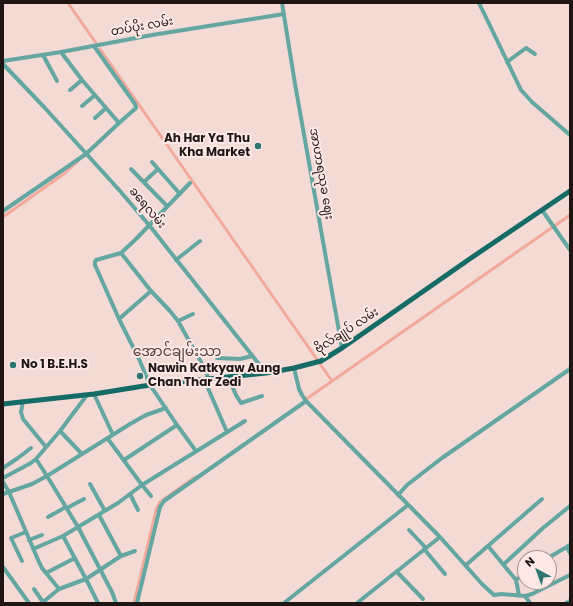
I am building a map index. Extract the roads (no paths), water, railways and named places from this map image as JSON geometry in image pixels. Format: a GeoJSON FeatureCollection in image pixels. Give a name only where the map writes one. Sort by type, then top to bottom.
{"type":"FeatureCollection","features":[{"type":"Feature","properties":{"kind":"main road","name":"ဗိုလ်ချုပ် လမ်း"},"geometry":{"type":"LineString","coordinates":[[3,404],[94,394],[150,385],[266,373],[321,361],[570,191]]}},
{"type":"Feature","properties":{"kind":"street","name":"အာဟာရသုခ ဈေး"},"geometry":{"type":"LineString","coordinates":[[282,3],[342,348]]}},
{"type":"Feature","properties":{"kind":"street"},"geometry":{"type":"LineString","coordinates":[[479,3],[519,86],[535,105],[570,135]]}},
{"type":"Feature","properties":{"kind":"street","name":"တပ်ပိုး လမ်း"},"geometry":{"type":"LineString","coordinates":[[3,61],[284,14]]}},
{"type":"Feature","properties":{"kind":"street"},"geometry":{"type":"LineString","coordinates":[[3,211],[86,154],[136,108],[94,46]]}},
{"type":"Feature","properties":{"kind":"street"},"geometry":{"type":"LineString","coordinates":[[507,62],[526,48],[535,54]]}},
{"type":"Feature","properties":{"kind":"street"},"geometry":{"type":"LineString","coordinates":[[61,52],[118,123]]}},
{"type":"Feature","properties":{"kind":"street"},"geometry":{"type":"LineString","coordinates":[[44,55],[57,81]]}},
{"type":"Feature","properties":{"kind":"street","name":"ခရေလမ်း"},"geometry":{"type":"LineString","coordinates":[[3,64],[44,107],[149,225],[266,373]]}},
{"type":"Feature","properties":{"kind":"street"},"geometry":{"type":"LineString","coordinates":[[70,90],[82,80]]}},
{"type":"Feature","properties":{"kind":"street"},"geometry":{"type":"LineString","coordinates":[[82,106],[95,95]]}},
{"type":"Feature","properties":{"kind":"street"},"geometry":{"type":"LineString","coordinates":[[95,118],[106,108]]}},
{"type":"Feature","properties":{"kind":"street"},"geometry":{"type":"LineString","coordinates":[[152,162],[180,194]]}},
{"type":"Feature","properties":{"kind":"street"},"geometry":{"type":"LineString","coordinates":[[131,169],[167,206]]}},
{"type":"Feature","properties":{"kind":"street"},"geometry":{"type":"LineString","coordinates":[[144,182],[158,169]]}},
{"type":"Feature","properties":{"kind":"street"},"geometry":{"type":"LineString","coordinates":[[190,183],[121,253],[96,260],[95,265],[150,385],[196,451]]}},
{"type":"Feature","properties":{"kind":"street"},"geometry":{"type":"LineString","coordinates":[[542,210],[570,250]]}},
{"type":"Feature","properties":{"kind":"street"},"geometry":{"type":"LineString","coordinates":[[176,260],[200,241]]}},
{"type":"Feature","properties":{"kind":"street"},"geometry":{"type":"LineString","coordinates":[[121,253],[151,291],[178,321],[201,362],[206,379],[227,432]]}},
{"type":"Feature","properties":{"kind":"street"},"geometry":{"type":"LineString","coordinates":[[119,319],[151,291]]}},
{"type":"Feature","properties":{"kind":"street"},"geometry":{"type":"LineString","coordinates":[[178,321],[193,314]]}},
{"type":"Feature","properties":{"kind":"street"},"geometry":{"type":"LineString","coordinates":[[217,358],[240,359],[252,356]]}},
{"type":"Feature","properties":{"kind":"street"},"geometry":{"type":"LineString","coordinates":[[294,368],[299,389],[305,400],[440,537],[494,595],[525,596],[570,575]]}},
{"type":"Feature","properties":{"kind":"street"},"geometry":{"type":"LineString","coordinates":[[398,495],[407,485],[442,458],[570,369]]}},
{"type":"Feature","properties":{"kind":"street"},"geometry":{"type":"LineString","coordinates":[[228,377],[241,403],[262,396]]}},
{"type":"Feature","properties":{"kind":"street"},"geometry":{"type":"LineString","coordinates":[[3,478],[36,459],[60,431],[87,394]]}},
{"type":"Feature","properties":{"kind":"street"},"geometry":{"type":"LineString","coordinates":[[94,394],[113,435]]}},
{"type":"Feature","properties":{"kind":"street"},"geometry":{"type":"LineString","coordinates":[[137,603],[160,507],[162,504],[305,400]]}},
{"type":"Feature","properties":{"kind":"street"},"geometry":{"type":"LineString","coordinates":[[23,401],[21,412],[23,419],[46,447]]}},
{"type":"Feature","properties":{"kind":"street"},"geometry":{"type":"LineString","coordinates":[[3,494],[32,484],[146,415],[166,408]]}},
{"type":"Feature","properties":{"kind":"street"},"geometry":{"type":"LineString","coordinates":[[33,549],[78,528],[118,503],[142,485],[244,421]]}},
{"type":"Feature","properties":{"kind":"street"},"geometry":{"type":"LineString","coordinates":[[124,460],[177,425]]}},
{"type":"Feature","properties":{"kind":"street"},"geometry":{"type":"LineString","coordinates":[[60,431],[82,454]]}},
{"type":"Feature","properties":{"kind":"street"},"geometry":{"type":"LineString","coordinates":[[108,439],[151,496]]}},
{"type":"Feature","properties":{"kind":"street"},"geometry":{"type":"LineString","coordinates":[[3,468],[31,448]]}},
{"type":"Feature","properties":{"kind":"street"},"geometry":{"type":"LineString","coordinates":[[36,459],[78,528],[112,592],[116,603]]}},
{"type":"Feature","properties":{"kind":"street"},"geometry":{"type":"LineString","coordinates":[[3,482],[9,492],[42,568],[59,589]]}},
{"type":"Feature","properties":{"kind":"street"},"geometry":{"type":"LineString","coordinates":[[90,484],[104,511]]}},
{"type":"Feature","properties":{"kind":"street"},"geometry":{"type":"LineString","coordinates":[[130,494],[138,510]]}},
{"type":"Feature","properties":{"kind":"street"},"geometry":{"type":"LineString","coordinates":[[48,517],[84,499]]}},
{"type":"Feature","properties":{"kind":"street"},"geometry":{"type":"LineString","coordinates":[[466,565],[542,499]]}},
{"type":"Feature","properties":{"kind":"street"},"geometry":{"type":"LineString","coordinates":[[284,603],[408,505]]}},
{"type":"Feature","properties":{"kind":"street"},"geometry":{"type":"LineString","coordinates":[[504,564],[543,528],[570,506]]}},
{"type":"Feature","properties":{"kind":"street"},"geometry":{"type":"LineString","coordinates":[[99,515],[121,556]]}},
{"type":"Feature","properties":{"kind":"street"},"geometry":{"type":"LineString","coordinates":[[410,530],[445,574]]}},
{"type":"Feature","properties":{"kind":"street"},"geometry":{"type":"LineString","coordinates":[[22,561],[11,538],[26,532]]}},
{"type":"Feature","properties":{"kind":"street"},"geometry":{"type":"LineString","coordinates":[[29,540],[39,535]]}},
{"type":"Feature","properties":{"kind":"street"},"geometry":{"type":"LineString","coordinates":[[63,536],[98,603]]}},
{"type":"Feature","properties":{"kind":"street"},"geometry":{"type":"LineString","coordinates":[[357,603],[398,572],[440,537]]}},
{"type":"Feature","properties":{"kind":"street"},"geometry":{"type":"LineString","coordinates":[[488,546],[516,580],[519,595]]}},
{"type":"Feature","properties":{"kind":"street"},"geometry":{"type":"LineString","coordinates":[[557,553],[569,546],[570,553]]}},
{"type":"Feature","properties":{"kind":"street"},"geometry":{"type":"LineString","coordinates":[[34,589],[42,603],[59,589],[86,579],[121,556],[135,551]]}},
{"type":"Feature","properties":{"kind":"street"},"geometry":{"type":"LineString","coordinates":[[46,573],[75,558]]}},
{"type":"Feature","properties":{"kind":"street"},"geometry":{"type":"LineString","coordinates":[[3,567],[29,603]]}},
{"type":"Feature","properties":{"kind":"street"},"geometry":{"type":"LineString","coordinates":[[398,572],[423,598]]}},
{"type":"Feature","properties":{"kind":"street"},"geometry":{"type":"LineString","coordinates":[[525,596],[530,603]]}},
{"type":"Feature","properties":{"kind":"street"},"geometry":{"type":"LineString","coordinates":[[566,603],[570,601]]}},
{"type":"Feature","properties":{"kind":"waterway"},"geometry":{"type":"LineString","coordinates":[[68,3],[96,43]]}},
{"type":"Feature","properties":{"kind":"waterway"},"geometry":{"type":"LineString","coordinates":[[100,49],[332,381]]}},
{"type":"Feature","properties":{"kind":"waterway"},"geometry":{"type":"LineString","coordinates":[[3,217],[65,173],[78,161]]}},
{"type":"Feature","properties":{"kind":"waterway"},"geometry":{"type":"LineString","coordinates":[[305,400],[570,215]]}},
{"type":"Feature","properties":{"kind":"waterway"},"geometry":{"type":"LineString","coordinates":[[134,603],[156,510],[160,502],[195,477]]}},
{"type":"Feature","properties":{"kind":"place","name":"Ah Har Ya Thu Kha Market"},"geometry":{"type":"Point","coordinates":[258,146]}},
{"type":"Feature","properties":{"kind":"place","name":"No 1 B.E.H.S"},"geometry":{"type":"Point","coordinates":[13,365]}},
{"type":"Feature","properties":{"kind":"place","name":"Nawin Katkyaw Aung Chan Thar Zedi"},"geometry":{"type":"Point","coordinates":[140,376]}},
{"type":"Feature","properties":{"kind":"district","name":"အောင်ချမ်းသာ"},"geometry":{"type":"Point","coordinates":[177,352]}}]}
